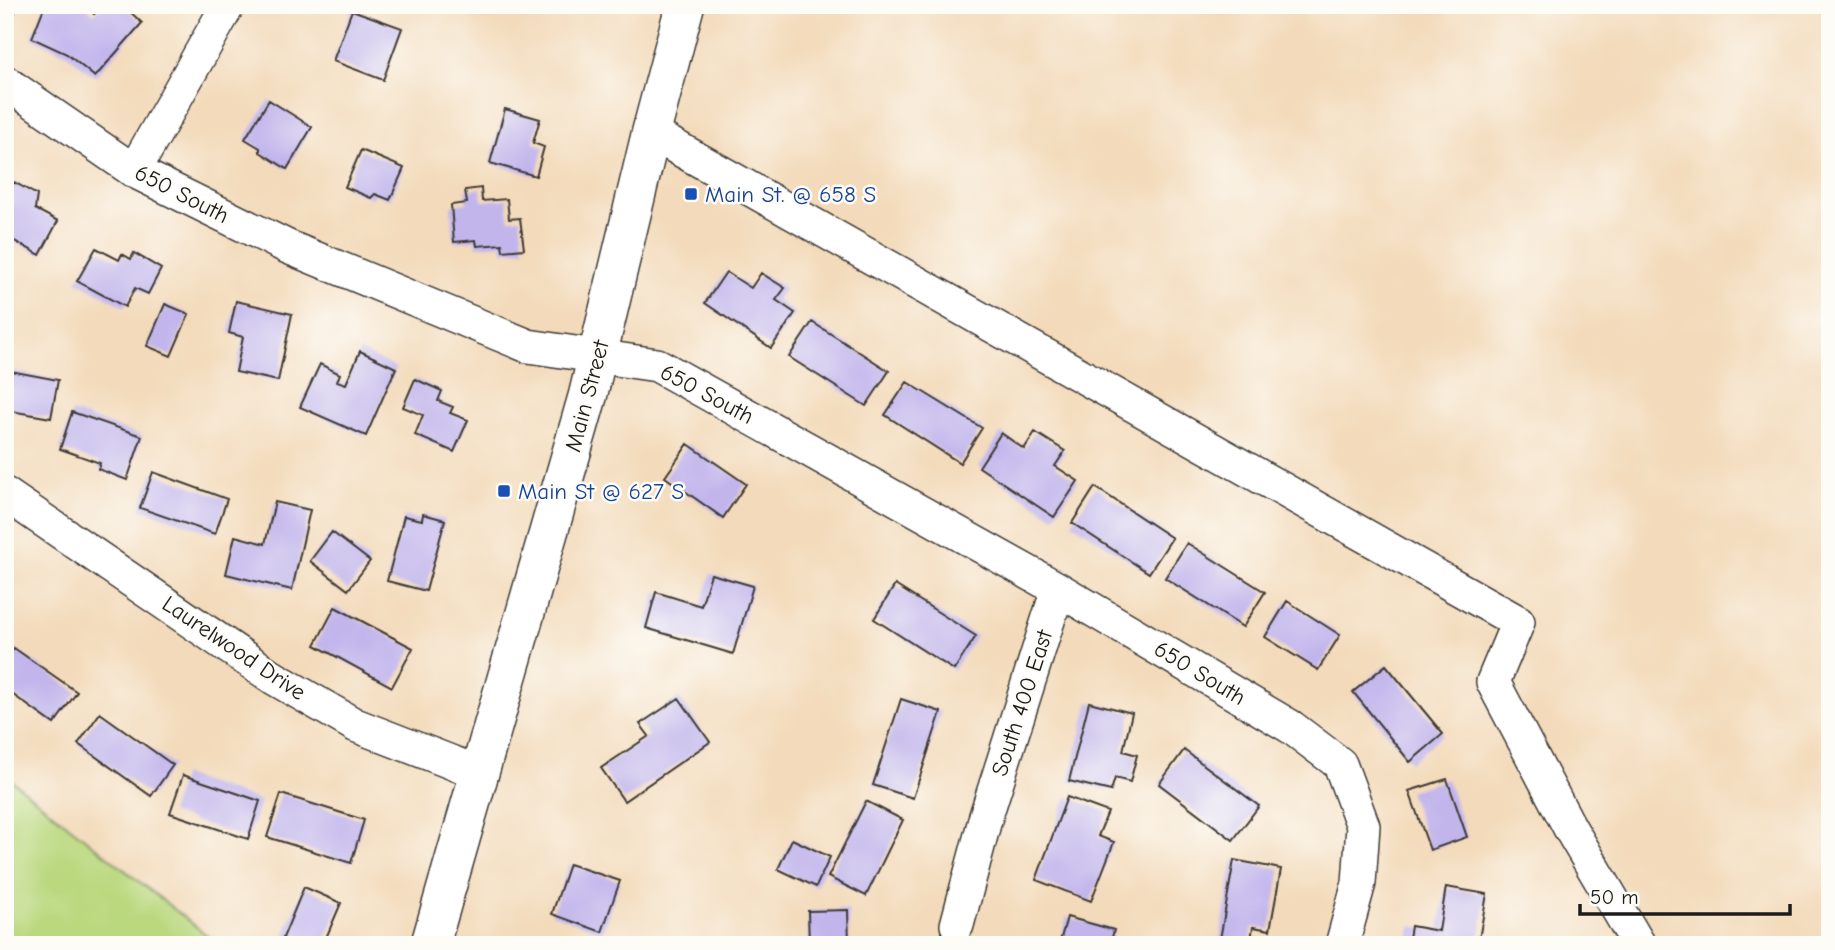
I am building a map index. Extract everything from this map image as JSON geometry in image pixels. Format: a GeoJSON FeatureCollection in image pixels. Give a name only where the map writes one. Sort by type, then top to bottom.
{"type":"FeatureCollection","features":[{"type":"Feature","properties":{"kind":"main road","name":"Main Street"},"geometry":{"type":"LineString","coordinates":[[430,945],[598,356],[685,5]]}},
{"type":"Feature","properties":{"kind":"street"},"geometry":{"type":"LineString","coordinates":[[134,171],[228,5]]}},
{"type":"Feature","properties":{"kind":"street","name":"650 South"},"geometry":{"type":"LineString","coordinates":[[5,82],[134,171],[288,247],[528,346],[657,365],[1058,589],[1291,727],[1340,764],[1363,826],[1359,883],[1342,945]]}},
{"type":"Feature","properties":{"kind":"street"},"geometry":{"type":"LineString","coordinates":[[652,133],[1518,622],[1493,682],[1570,828],[1639,945]]}},
{"type":"Feature","properties":{"kind":"street","name":"Laurelwood Drive"},"geometry":{"type":"LineString","coordinates":[[5,494],[275,678],[355,725],[479,773]]}},
{"type":"Feature","properties":{"kind":"street","name":"South 400 East"},"geometry":{"type":"LineString","coordinates":[[957,925],[986,816],[1058,589]]}},
{"type":"Feature","properties":{"kind":"green space"},"geometry":{"type":"Polygon","coordinates":[[[5,777],[15,783],[219,945],[5,945],[5,777]]]}},
{"type":"Feature","properties":{"kind":"building"},"geometry":{"type":"Polygon","coordinates":[[[5,5],[18,5],[11,21],[5,19],[5,5]]]}},
{"type":"Feature","properties":{"kind":"building"},"geometry":{"type":"Polygon","coordinates":[[[45,5],[85,5],[94,14],[102,5],[123,5],[142,23],[95,77],[67,54],[32,38],[45,5]]]}},
{"type":"Feature","properties":{"kind":"building"},"geometry":{"type":"Polygon","coordinates":[[[352,10],[402,28],[383,80],[333,61],[352,10]]]}},
{"type":"Feature","properties":{"kind":"building"},"geometry":{"type":"Polygon","coordinates":[[[269,100],[312,127],[287,169],[245,139],[269,100]]]}},
{"type":"Feature","properties":{"kind":"building"},"geometry":{"type":"Polygon","coordinates":[[[505,109],[540,119],[533,143],[544,147],[536,176],[490,163],[505,109]]]}},
{"type":"Feature","properties":{"kind":"building"},"geometry":{"type":"Polygon","coordinates":[[[361,150],[404,168],[390,200],[375,194],[371,198],[345,187],[361,150]]]}},
{"type":"Feature","properties":{"kind":"building"},"geometry":{"type":"Polygon","coordinates":[[[14,182],[37,195],[35,209],[58,221],[40,255],[5,236],[5,198],[14,182]]]}},
{"type":"Feature","properties":{"kind":"building"},"geometry":{"type":"Polygon","coordinates":[[[481,188],[482,201],[507,199],[509,219],[520,218],[524,249],[503,251],[502,244],[477,246],[476,240],[454,242],[451,205],[467,203],[465,190],[481,188]]]}},
{"type":"Feature","properties":{"kind":"building"},"geometry":{"type":"Polygon","coordinates":[[[96,248],[119,260],[122,254],[131,259],[134,253],[161,269],[148,294],[135,288],[125,307],[77,281],[96,248]]]}},
{"type":"Feature","properties":{"kind":"building"},"geometry":{"type":"Polygon","coordinates":[[[726,272],[751,288],[761,273],[785,288],[776,300],[795,313],[771,348],[705,303],[726,272]]]}},
{"type":"Feature","properties":{"kind":"building"},"geometry":{"type":"Polygon","coordinates":[[[236,301],[292,314],[278,381],[236,372],[243,337],[229,333],[236,301]]]}},
{"type":"Feature","properties":{"kind":"building"},"geometry":{"type":"Polygon","coordinates":[[[165,304],[189,314],[171,356],[147,346],[165,304]]]}},
{"type":"Feature","properties":{"kind":"building"},"geometry":{"type":"Polygon","coordinates":[[[812,322],[889,371],[866,406],[789,357],[812,322]]]}},
{"type":"Feature","properties":{"kind":"building"},"geometry":{"type":"Polygon","coordinates":[[[360,351],[396,368],[366,436],[300,407],[320,364],[340,374],[337,381],[346,384],[360,351]]]}},
{"type":"Feature","properties":{"kind":"building"},"geometry":{"type":"Polygon","coordinates":[[[5,370],[58,380],[51,418],[5,410],[5,370]]]}},
{"type":"Feature","properties":{"kind":"building"},"geometry":{"type":"Polygon","coordinates":[[[415,379],[442,391],[438,401],[453,407],[450,413],[468,420],[454,452],[415,435],[423,415],[403,407],[415,379]]]}},
{"type":"Feature","properties":{"kind":"building"},"geometry":{"type":"Polygon","coordinates":[[[907,382],[982,428],[960,463],[885,415],[907,382]]]}},
{"type":"Feature","properties":{"kind":"building"},"geometry":{"type":"Polygon","coordinates":[[[72,412],[142,436],[127,480],[98,469],[100,463],[60,449],[72,412]]]}},
{"type":"Feature","properties":{"kind":"building"},"geometry":{"type":"Polygon","coordinates":[[[1035,432],[1065,451],[1055,466],[1078,481],[1054,517],[979,467],[1001,433],[1024,449],[1035,432]]]}},
{"type":"Feature","properties":{"kind":"building"},"geometry":{"type":"Polygon","coordinates":[[[688,444],[746,484],[723,518],[665,477],[688,444]]]}},
{"type":"Feature","properties":{"kind":"building"},"geometry":{"type":"Polygon","coordinates":[[[153,472],[227,499],[215,534],[140,508],[153,472]]]}},
{"type":"Feature","properties":{"kind":"building"},"geometry":{"type":"Polygon","coordinates":[[[1095,487],[1172,538],[1149,573],[1072,523],[1095,487]]]}},
{"type":"Feature","properties":{"kind":"building"},"geometry":{"type":"Polygon","coordinates":[[[275,502],[310,510],[292,590],[226,574],[235,536],[265,544],[275,502]]]}},
{"type":"Feature","properties":{"kind":"building"},"geometry":{"type":"Polygon","coordinates":[[[423,514],[445,520],[426,591],[387,581],[404,516],[422,520],[423,514]]]}},
{"type":"Feature","properties":{"kind":"building"},"geometry":{"type":"Polygon","coordinates":[[[332,532],[370,561],[348,590],[310,561],[332,532]]]}},
{"type":"Feature","properties":{"kind":"building"},"geometry":{"type":"Polygon","coordinates":[[[1187,543],[1265,592],[1243,627],[1165,578],[1187,543]]]}},
{"type":"Feature","properties":{"kind":"building"},"geometry":{"type":"Polygon","coordinates":[[[711,574],[753,586],[733,654],[646,628],[656,592],[701,606],[711,574]]]}},
{"type":"Feature","properties":{"kind":"building"},"geometry":{"type":"Polygon","coordinates":[[[895,585],[976,636],[954,670],[874,619],[895,585]]]}},
{"type":"Feature","properties":{"kind":"building"},"geometry":{"type":"Polygon","coordinates":[[[1287,601],[1340,635],[1318,670],[1265,637],[1287,601]]]}},
{"type":"Feature","properties":{"kind":"building"},"geometry":{"type":"Polygon","coordinates":[[[335,607],[413,648],[392,687],[315,645],[335,607]]]}},
{"type":"Feature","properties":{"kind":"building"},"geometry":{"type":"Polygon","coordinates":[[[14,648],[77,692],[54,724],[5,689],[5,661],[14,648]]]}},
{"type":"Feature","properties":{"kind":"building"},"geometry":{"type":"Polygon","coordinates":[[[1386,665],[1443,734],[1410,762],[1353,692],[1386,665]]]}},
{"type":"Feature","properties":{"kind":"building"},"geometry":{"type":"Polygon","coordinates":[[[679,698],[710,742],[624,801],[601,768],[649,736],[640,724],[679,698]]]}},
{"type":"Feature","properties":{"kind":"building"},"geometry":{"type":"Polygon","coordinates":[[[901,699],[941,712],[913,798],[873,785],[901,699]]]}},
{"type":"Feature","properties":{"kind":"building"},"geometry":{"type":"Polygon","coordinates":[[[1089,702],[1132,713],[1123,751],[1137,755],[1130,782],[1115,778],[1111,791],[1069,781],[1089,702]]]}},
{"type":"Feature","properties":{"kind":"building"},"geometry":{"type":"Polygon","coordinates":[[[100,713],[173,765],[151,796],[78,744],[100,713]]]}},
{"type":"Feature","properties":{"kind":"building"},"geometry":{"type":"Polygon","coordinates":[[[1184,750],[1259,806],[1233,840],[1159,784],[1184,750]]]}},
{"type":"Feature","properties":{"kind":"building"},"geometry":{"type":"Polygon","coordinates":[[[183,775],[260,801],[248,839],[170,813],[183,775]]]}},
{"type":"Feature","properties":{"kind":"building"},"geometry":{"type":"Polygon","coordinates":[[[1447,779],[1467,837],[1430,850],[1409,791],[1447,779]]]}},
{"type":"Feature","properties":{"kind":"building"},"geometry":{"type":"Polygon","coordinates":[[[281,794],[364,820],[351,863],[267,837],[281,794]]]}},
{"type":"Feature","properties":{"kind":"building"},"geometry":{"type":"Polygon","coordinates":[[[1067,797],[1108,812],[1098,836],[1114,842],[1091,901],[1036,880],[1067,797]]]}},
{"type":"Feature","properties":{"kind":"building"},"geometry":{"type":"Polygon","coordinates":[[[866,801],[903,820],[866,896],[828,877],[866,801]]]}},
{"type":"Feature","properties":{"kind":"building"},"geometry":{"type":"Polygon","coordinates":[[[792,839],[830,857],[816,887],[778,869],[792,839]]]}},
{"type":"Feature","properties":{"kind":"building"},"geometry":{"type":"Polygon","coordinates":[[[1234,860],[1281,869],[1270,930],[1253,927],[1250,945],[1219,945],[1234,860]]]}},
{"type":"Feature","properties":{"kind":"building"},"geometry":{"type":"Polygon","coordinates":[[[569,864],[620,881],[602,932],[552,914],[569,864]]]}},
{"type":"Feature","properties":{"kind":"building"},"geometry":{"type":"Polygon","coordinates":[[[304,887],[341,903],[323,945],[280,945],[304,887]]]}},
{"type":"Feature","properties":{"kind":"building"},"geometry":{"type":"Polygon","coordinates":[[[1446,887],[1487,894],[1478,945],[1408,945],[1411,926],[1439,931],[1446,887]]]}},
{"type":"Feature","properties":{"kind":"building"},"geometry":{"type":"Polygon","coordinates":[[[848,910],[849,945],[809,945],[808,911],[848,910]]]}},
{"type":"Feature","properties":{"kind":"building"},"geometry":{"type":"Polygon","coordinates":[[[1067,917],[1114,930],[1110,945],[1059,945],[1067,917]]]}},
{"type":"Feature","properties":{"kind":"place","name":"Main St. @ 658 S"},"geometry":{"type":"Point","coordinates":[691,194]}},
{"type":"Feature","properties":{"kind":"place","name":"Main St @ 627 S"},"geometry":{"type":"Point","coordinates":[504,491]}}]}
